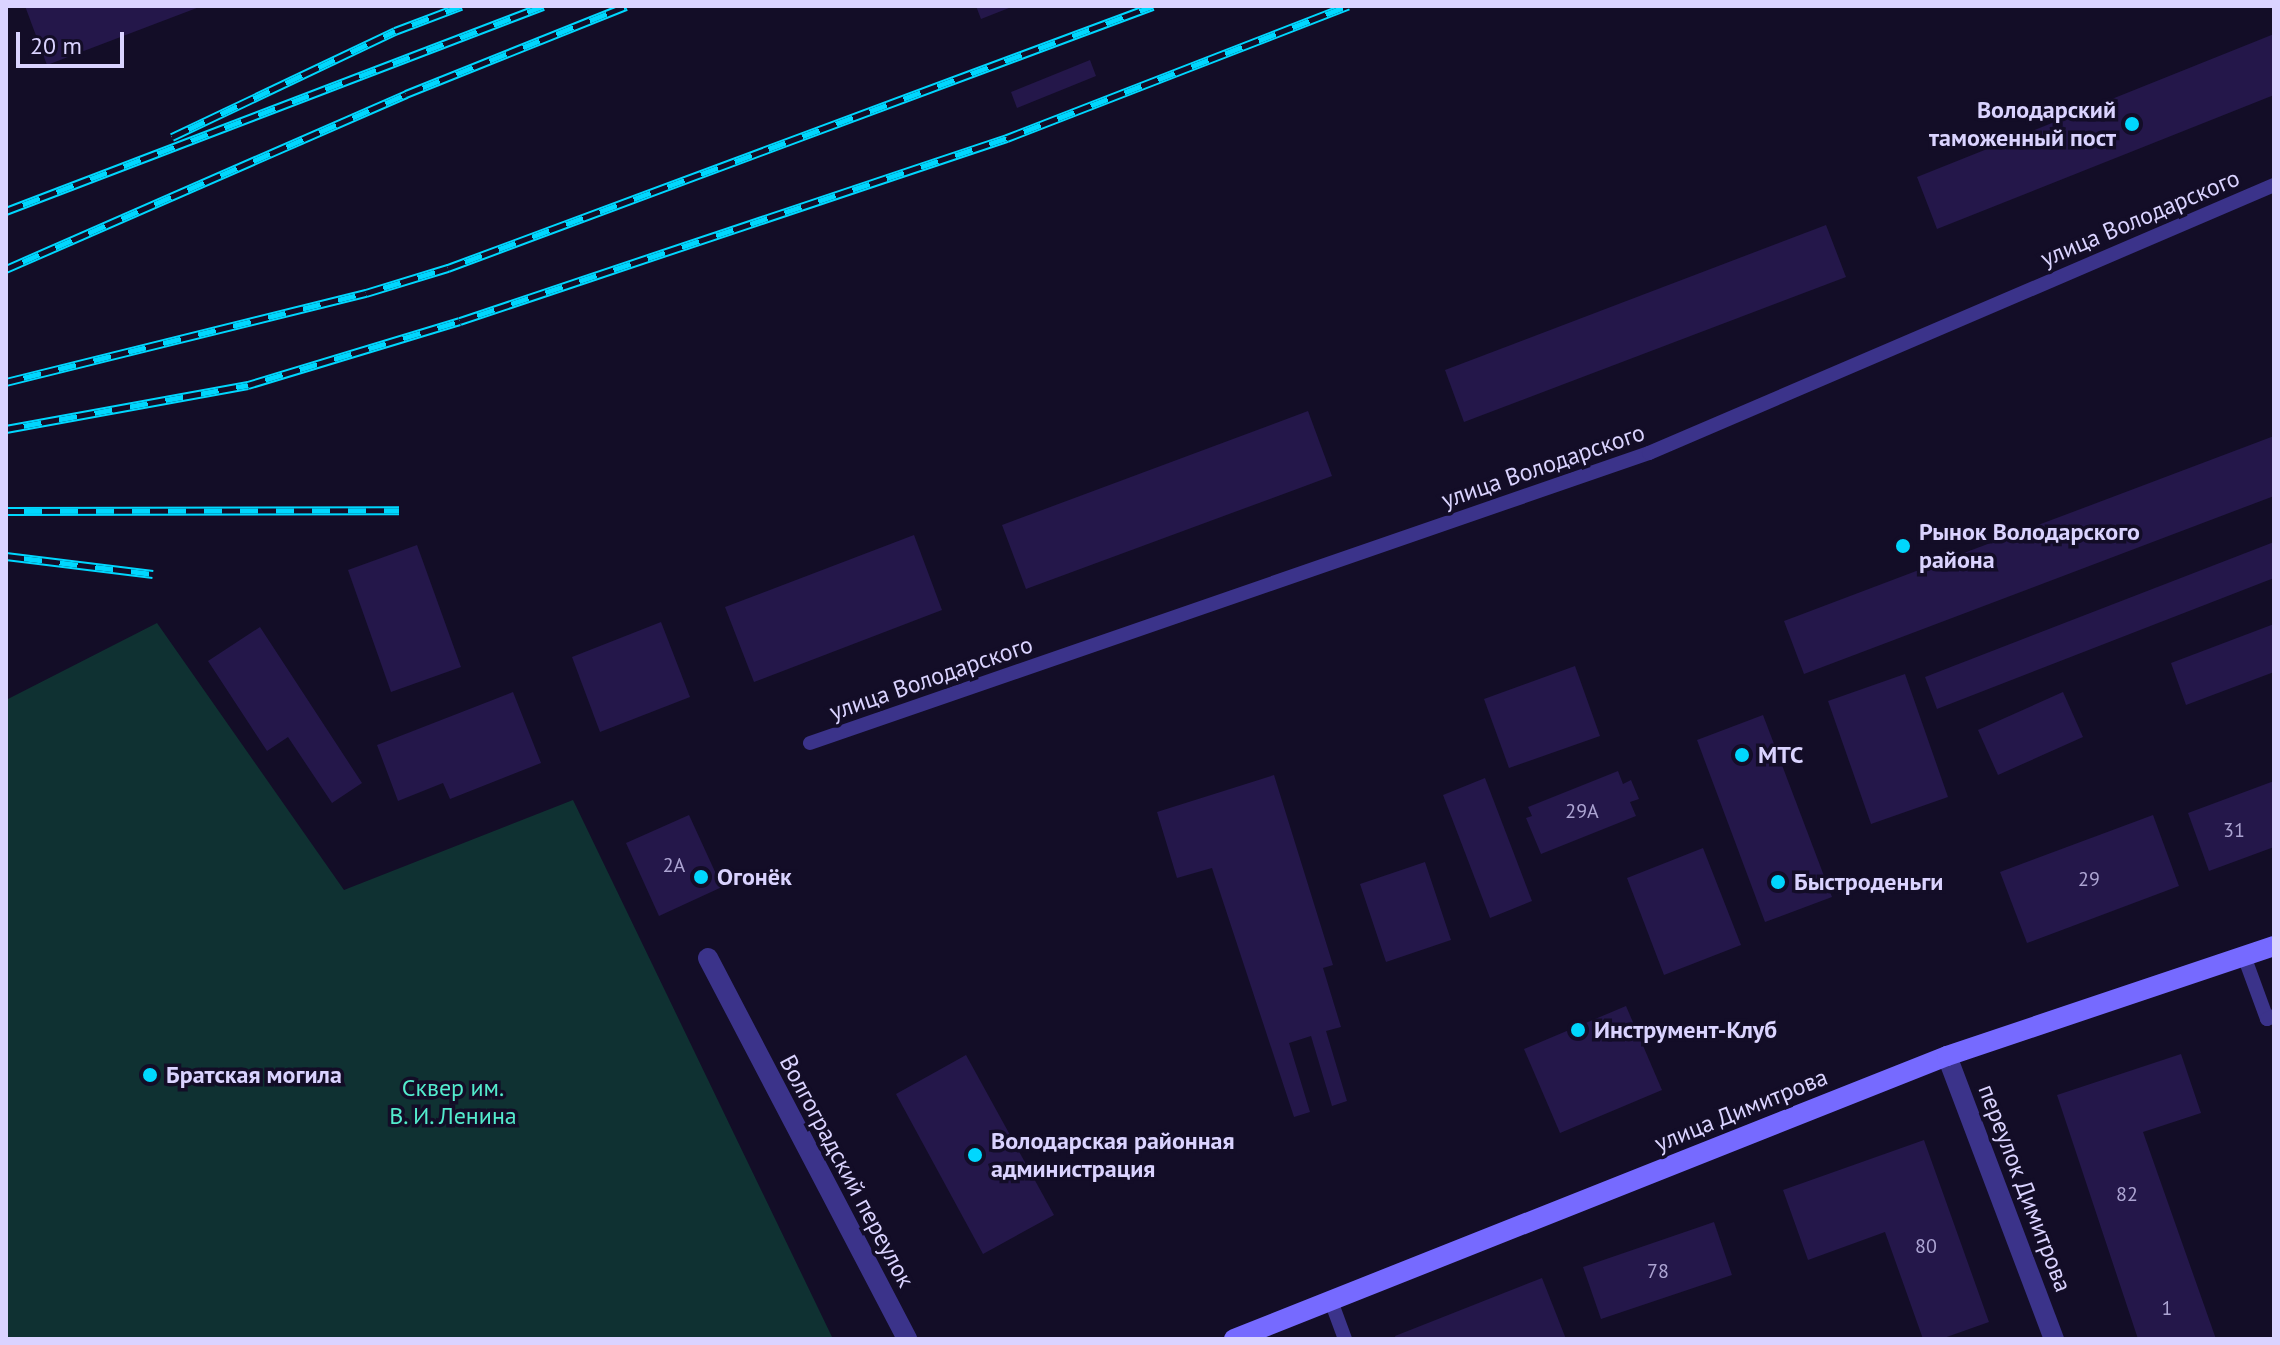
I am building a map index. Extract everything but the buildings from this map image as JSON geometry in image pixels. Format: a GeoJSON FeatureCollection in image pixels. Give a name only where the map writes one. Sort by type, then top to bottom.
{"type":"FeatureCollection","features":[{"type":"Feature","properties":{"kind":"main road","name":"улица Димитрова"},"geometry":{"type":"LineString","coordinates":[[1234,1339],[1947,1056],[2274,946]]}},
{"type":"Feature","properties":{"kind":"street","name":"Волгоградский переулок"},"geometry":{"type":"LineString","coordinates":[[708,958],[741,1027],[907,1339]]}},
{"type":"Feature","properties":{"kind":"street","name":"переулок Димитрова"},"geometry":{"type":"LineString","coordinates":[[1947,1056],[2054,1339]]}},
{"type":"Feature","properties":{"kind":"lane","name":"улица Володарского"},"geometry":{"type":"LineString","coordinates":[[810,743],[1649,453],[2274,185]]}},
{"type":"Feature","properties":{"kind":"lane"},"geometry":{"type":"LineString","coordinates":[[2244,956],[2267,1019],[2274,1016]]}},
{"type":"Feature","properties":{"kind":"lane"},"geometry":{"type":"LineString","coordinates":[[1331,1301],[1345,1339]]}},
{"type":"Feature","properties":{"kind":"green space","name":"Сквер им. В. И. Ленина"},"geometry":{"type":"Polygon","coordinates":[[[157,623],[344,890],[573,800],[833,1339],[6,1339],[6,700],[157,623]]]}},
{"type":"Feature","properties":{"kind":"railway"},"geometry":{"type":"LineString","coordinates":[[172,137],[395,31],[461,6]]}},
{"type":"Feature","properties":{"kind":"railway"},"geometry":{"type":"LineString","coordinates":[[6,211],[543,6]]}},
{"type":"Feature","properties":{"kind":"railway"},"geometry":{"type":"LineString","coordinates":[[6,269],[406,94],[626,6]]}},
{"type":"Feature","properties":{"kind":"railway"},"geometry":{"type":"LineString","coordinates":[[6,382],[366,293],[448,268],[1153,6]]}},
{"type":"Feature","properties":{"kind":"railway"},"geometry":{"type":"LineString","coordinates":[[6,429],[248,385],[460,321],[1007,138],[1348,6]]}},
{"type":"Feature","properties":{"kind":"railway"},"geometry":{"type":"LineString","coordinates":[[6,511],[399,510]]}},
{"type":"Feature","properties":{"kind":"railway"},"geometry":{"type":"LineString","coordinates":[[6,556],[153,574]]}},
{"type":"Feature","properties":{"kind":"place","name":"Володарский таможенный пост"},"geometry":{"type":"Point","coordinates":[2132,124]}},
{"type":"Feature","properties":{"kind":"place","name":"Рынок Володарского района"},"geometry":{"type":"Point","coordinates":[1903,546]}},
{"type":"Feature","properties":{"kind":"place","name":"МТС"},"geometry":{"type":"Point","coordinates":[1742,755]}},
{"type":"Feature","properties":{"kind":"place","name":"Огонёк"},"geometry":{"type":"Point","coordinates":[701,877]}},
{"type":"Feature","properties":{"kind":"place","name":"Быстроденьги"},"geometry":{"type":"Point","coordinates":[1778,882]}},
{"type":"Feature","properties":{"kind":"place","name":"Инструмент-Клуб"},"geometry":{"type":"Point","coordinates":[1578,1030]}},
{"type":"Feature","properties":{"kind":"place","name":"Братская могила"},"geometry":{"type":"Point","coordinates":[150,1075]}},
{"type":"Feature","properties":{"kind":"place","name":"Володарская районная администрация"},"geometry":{"type":"Point","coordinates":[975,1155]}}]}
